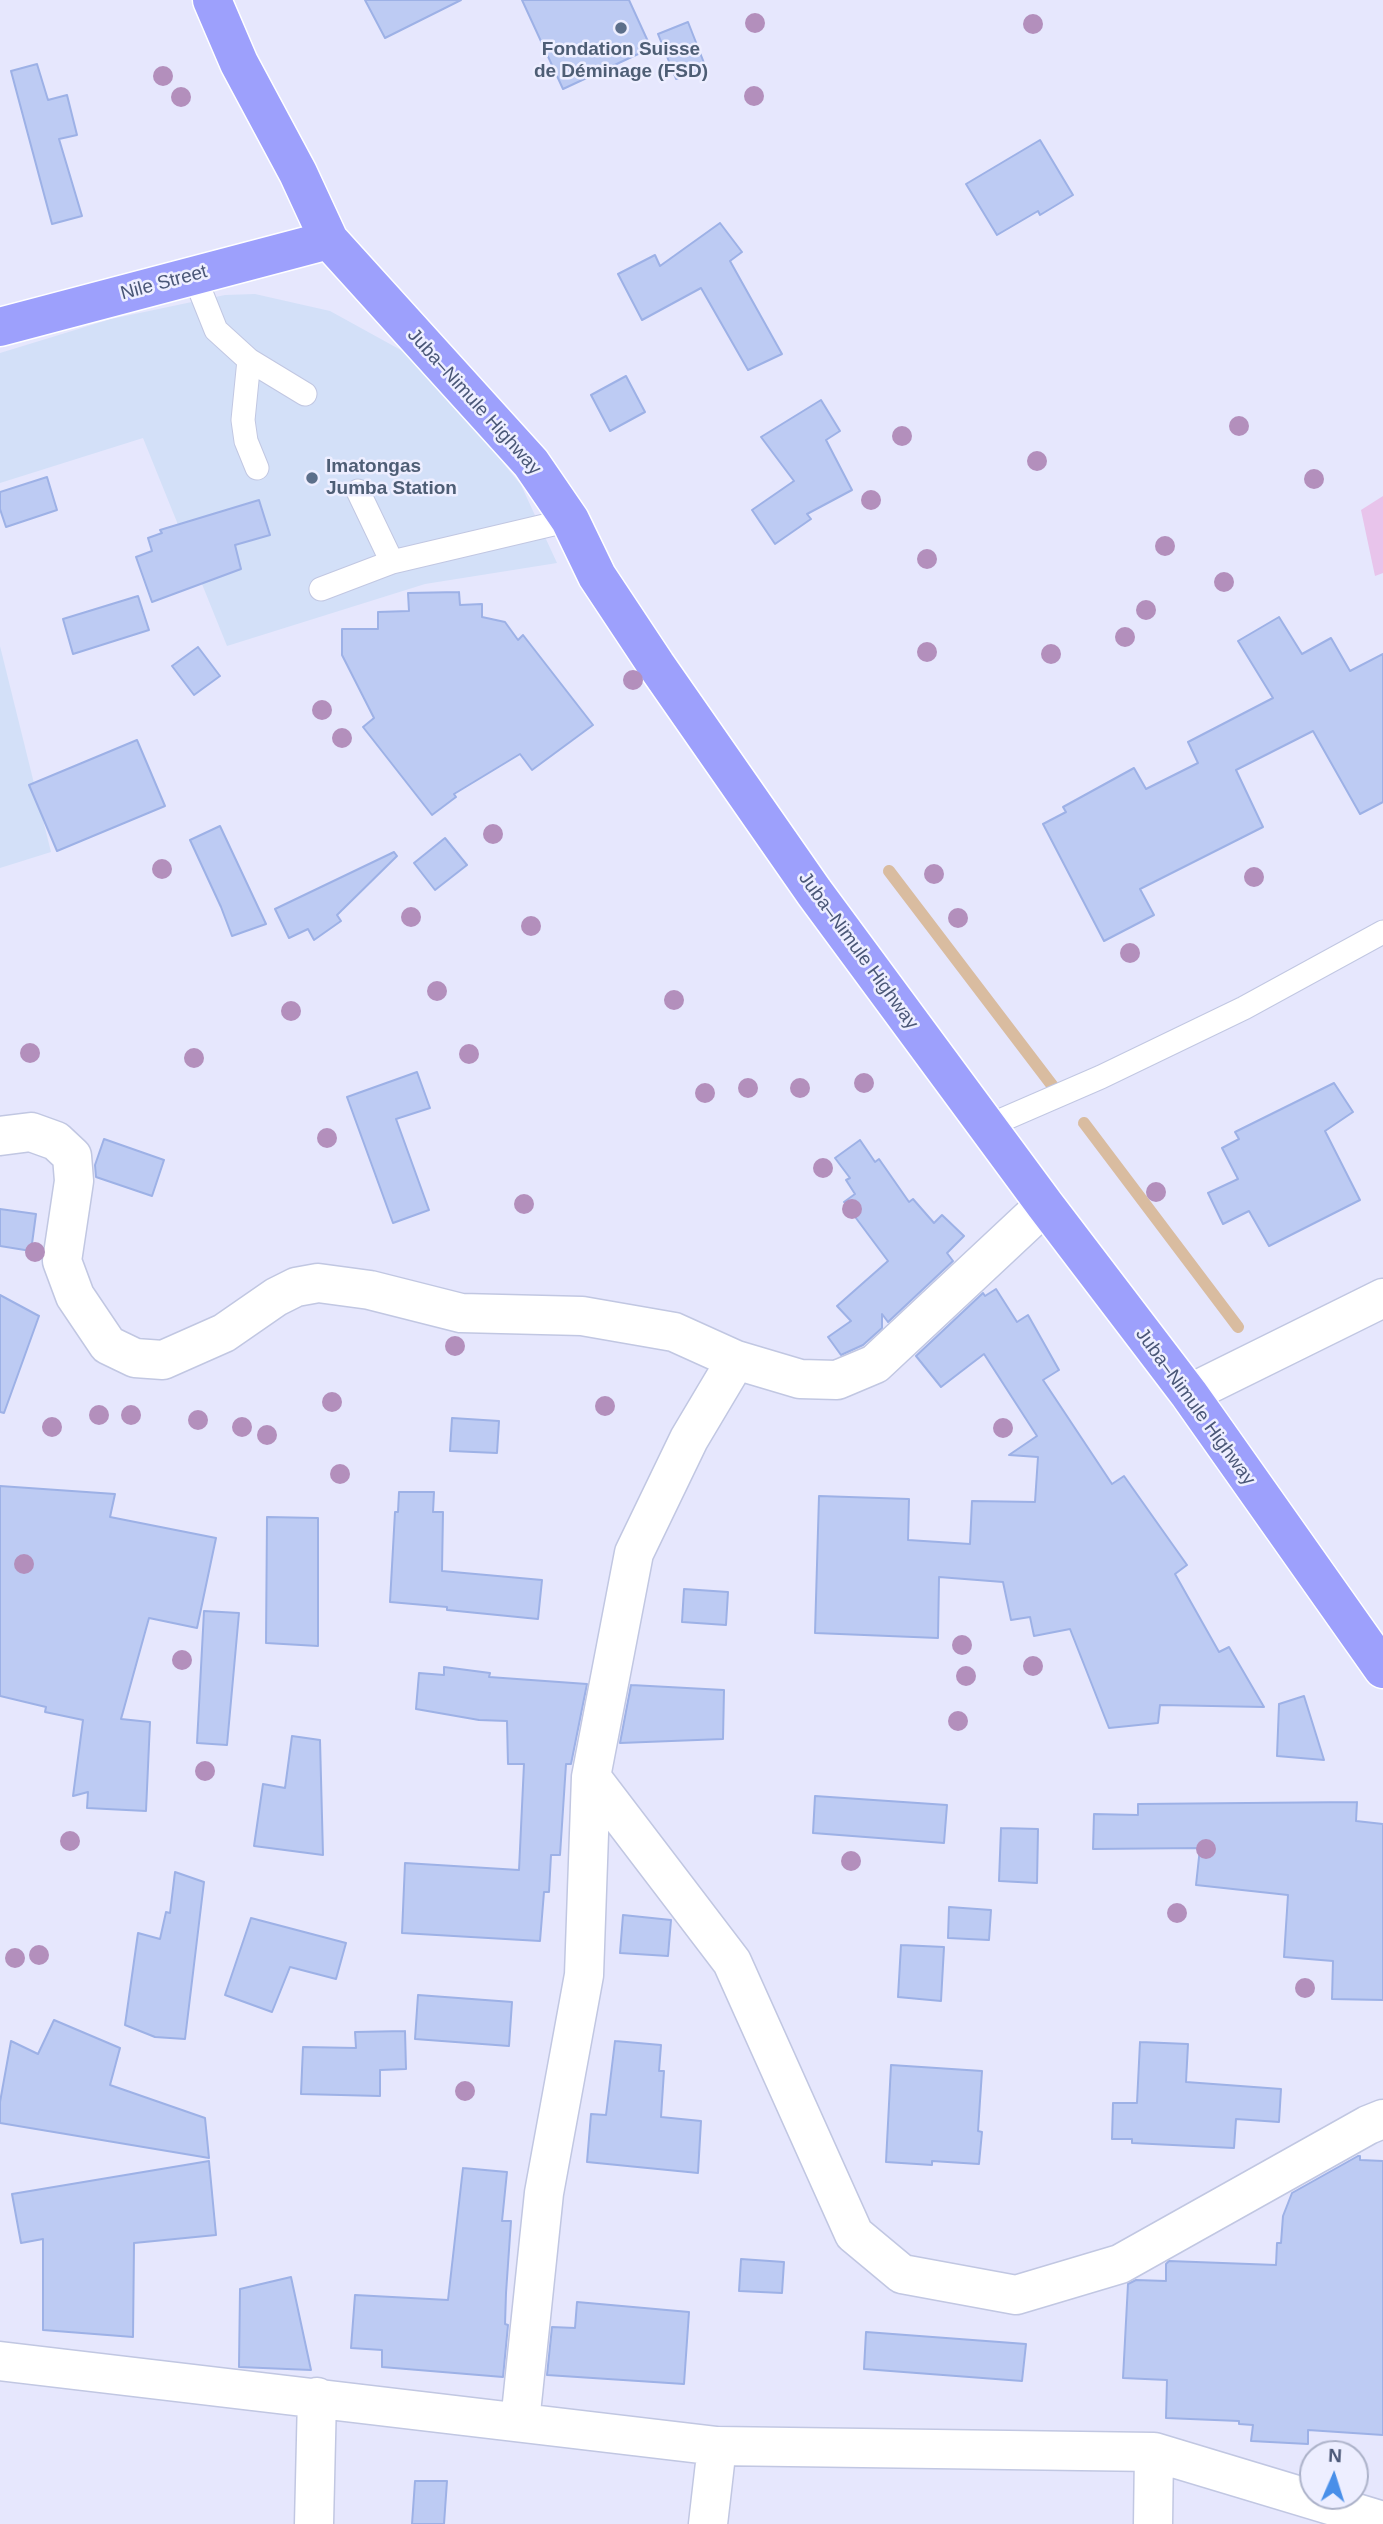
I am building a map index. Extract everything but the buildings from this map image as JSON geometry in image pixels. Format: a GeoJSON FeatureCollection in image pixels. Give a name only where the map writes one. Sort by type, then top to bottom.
{"type":"FeatureCollection","features":[{"type":"Feature","properties":{"kind":"main road","name":"Juba–Nimule Highway"},"geometry":{"type":"LineString","coordinates":[[212,0],[239,63],[298,173],[329,240],[531,463],[570,520],[597,576],[814,892],[1045,1205],[1189,1394],[1383,1669]]}},
{"type":"Feature","properties":{"kind":"main road","name":"Nile Street"},"geometry":{"type":"LineString","coordinates":[[0,327],[329,240]]}},
{"type":"Feature","properties":{"kind":"street"},"geometry":{"type":"LineString","coordinates":[[0,1136],[31,1132],[56,1141],[72,1156],[74,1181],[62,1261],[75,1296],[108,1345],[135,1358],[163,1360],[224,1334],[276,1297],[296,1287],[318,1283],[370,1290],[461,1313],[582,1316],[674,1332],[736,1360],[800,1379],[837,1380],[874,1364],[1045,1205]]}},
{"type":"Feature","properties":{"kind":"street"},"geometry":{"type":"LineString","coordinates":[[1189,1394],[1383,1298]]}},
{"type":"Feature","properties":{"kind":"street"},"geometry":{"type":"LineString","coordinates":[[520,2422],[544,2193],[584,1975],[591,1777],[634,1553],[689,1438],[736,1360]]}},
{"type":"Feature","properties":{"kind":"street"},"geometry":{"type":"LineString","coordinates":[[591,1777],[732,1962],[854,2234],[902,2274],[1016,2295],[1120,2264],[1383,2119]]}},
{"type":"Feature","properties":{"kind":"street"},"geometry":{"type":"LineString","coordinates":[[0,2361],[717,2446],[1153,2452],[1383,2521]]}},
{"type":"Feature","properties":{"kind":"street"},"geometry":{"type":"LineString","coordinates":[[314,2524],[317,2397]]}},
{"type":"Feature","properties":{"kind":"street"},"geometry":{"type":"LineString","coordinates":[[708,2524],[717,2446]]}},
{"type":"Feature","properties":{"kind":"street"},"geometry":{"type":"LineString","coordinates":[[1153,2452],[1153,2524]]}},
{"type":"Feature","properties":{"kind":"lane"},"geometry":{"type":"LineString","coordinates":[[194,275],[216,330],[249,360],[305,394]]}},
{"type":"Feature","properties":{"kind":"lane"},"geometry":{"type":"LineString","coordinates":[[249,360],[243,420],[246,441],[257,468]]}},
{"type":"Feature","properties":{"kind":"lane"},"geometry":{"type":"LineString","coordinates":[[358,491],[392,562]]}},
{"type":"Feature","properties":{"kind":"lane"},"geometry":{"type":"LineString","coordinates":[[321,589],[392,562],[570,520]]}},
{"type":"Feature","properties":{"kind":"lane"},"geometry":{"type":"LineString","coordinates":[[988,1126],[1101,1077],[1244,1008],[1383,932]]}},
{"type":"Feature","properties":{"kind":"shaded area"},"geometry":{"type":"Polygon","coordinates":[[[255,294],[330,311],[419,360],[521,485],[557,563],[425,584],[227,646],[143,438],[0,483],[0,353],[111,319],[225,295],[255,294]]]}},
{"type":"Feature","properties":{"kind":"shaded area"},"geometry":{"type":"Polygon","coordinates":[[[1383,496],[1383,573],[1375,576],[1361,510],[1383,496]]]}},
{"type":"Feature","properties":{"kind":"shaded area"},"geometry":{"type":"Polygon","coordinates":[[[0,646],[51,852],[0,868],[0,646]]]}},
{"type":"Feature","properties":{"kind":"waterway"},"geometry":{"type":"LineString","coordinates":[[889,871],[1058,1093]]}},
{"type":"Feature","properties":{"kind":"waterway"},"geometry":{"type":"LineString","coordinates":[[1084,1123],[1238,1327]]}},
{"type":"Feature","properties":{"kind":"place","name":"Fondation Suisse de Déminage (FSD)"},"geometry":{"type":"Point","coordinates":[621,28]}},
{"type":"Feature","properties":{"kind":"place","name":"Imatongas Jumba Station"},"geometry":{"type":"Point","coordinates":[312,478]}}]}
